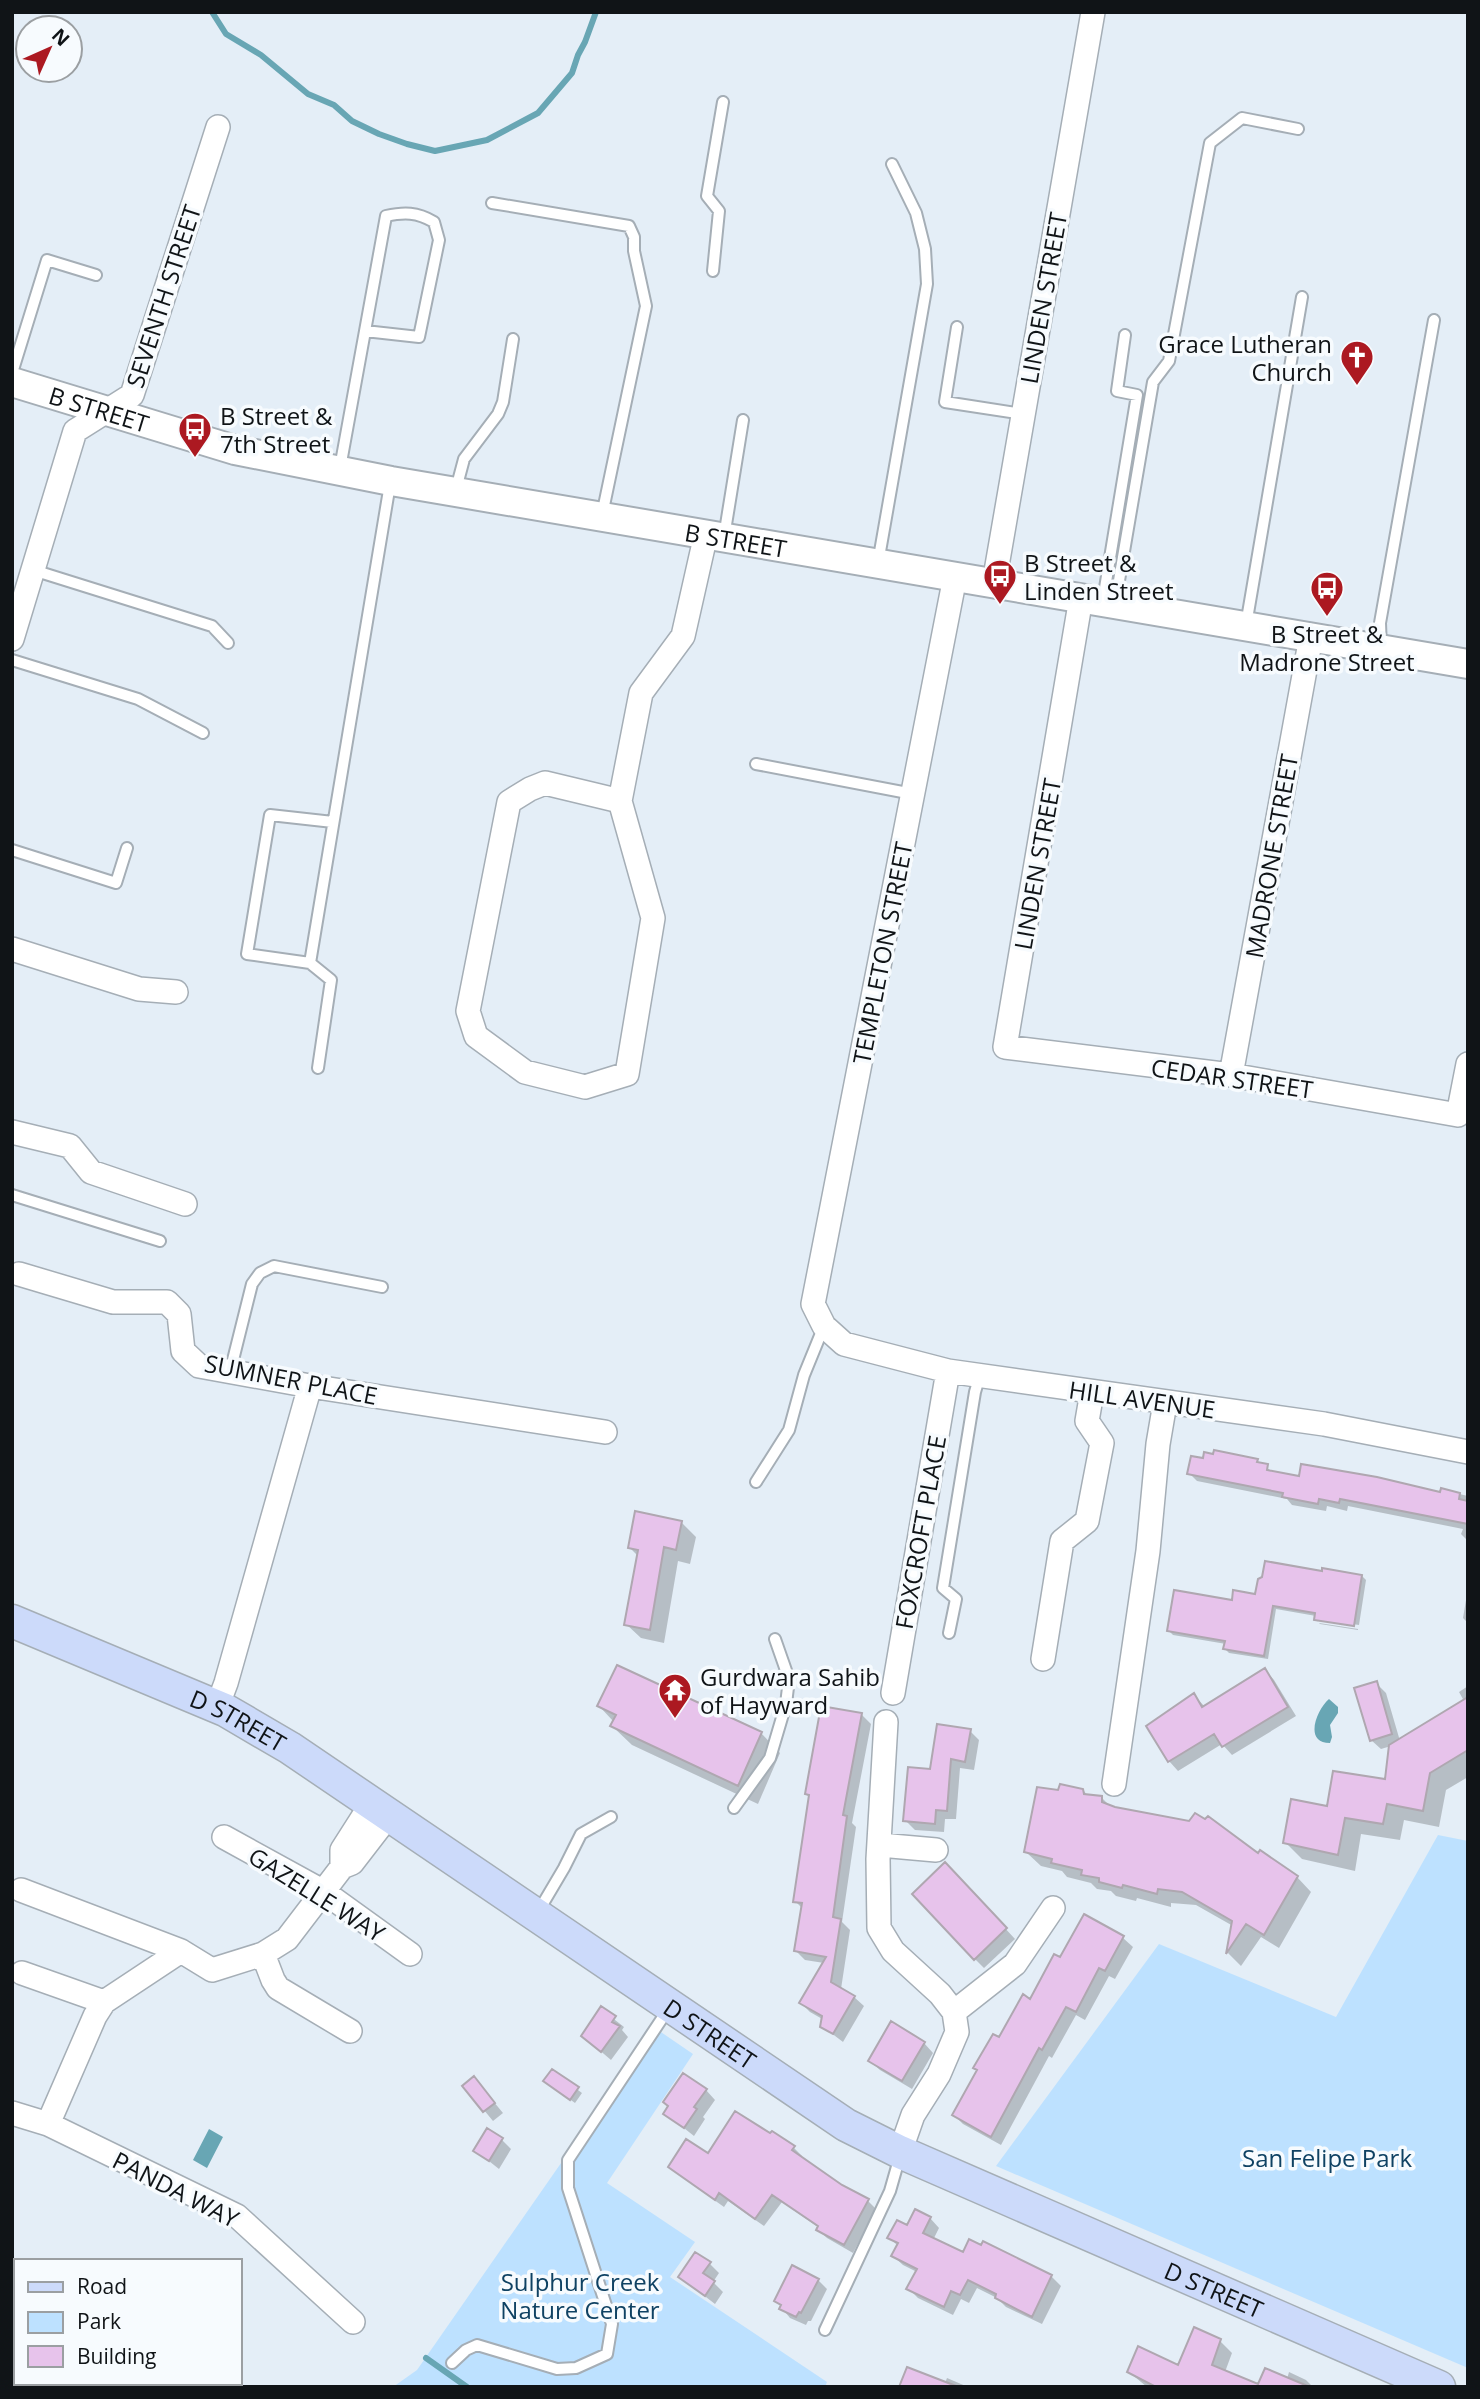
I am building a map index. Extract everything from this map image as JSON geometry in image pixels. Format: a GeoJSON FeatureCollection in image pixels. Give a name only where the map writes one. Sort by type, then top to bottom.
{"type":"FeatureCollection","features":[{"type":"Feature","properties":{"kind":"main road","name":"D STREET"},"geometry":{"type":"LineString","coordinates":[[12,1621],[217,1707],[290,1748],[846,2125],[900,2152],[1439,2387]]}},
{"type":"Feature","properties":{"kind":"street","name":"LINDEN STREET"},"geometry":{"type":"LineString","coordinates":[[994,583],[1093,12]]}},
{"type":"Feature","properties":{"kind":"street","name":"SEVENTH STREET"},"geometry":{"type":"LineString","coordinates":[[12,639],[75,431],[132,395],[218,127]]}},
{"type":"Feature","properties":{"kind":"street","name":"B STREET"},"geometry":{"type":"LineString","coordinates":[[12,382],[235,450],[391,481],[1468,664]]}},
{"type":"Feature","properties":{"kind":"street"},"geometry":{"type":"LineString","coordinates":[[620,801],[545,783],[509,802],[468,1011],[476,1036],[525,1072],[585,1087],[627,1074],[653,918],[620,801],[641,693],[683,636],[715,536]]}},
{"type":"Feature","properties":{"kind":"street","name":"TEMPLETON STREET"},"geometry":{"type":"LineString","coordinates":[[824,1326],[813,1304],[955,577]]}},
{"type":"Feature","properties":{"kind":"street","name":"LINDEN STREET"},"geometry":{"type":"LineString","coordinates":[[1006,1047],[1100,601]]}},
{"type":"Feature","properties":{"kind":"street","name":"MADRONE STREET"},"geometry":{"type":"LineString","coordinates":[[1231,1075],[1311,637]]}},
{"type":"Feature","properties":{"kind":"street"},"geometry":{"type":"LineString","coordinates":[[12,949],[139,989],[176,992]]}},
{"type":"Feature","properties":{"kind":"street","name":"CEDAR STREET"},"geometry":{"type":"LineString","coordinates":[[1006,1047],[1231,1075],[1458,1115],[1468,1064]]}},
{"type":"Feature","properties":{"kind":"street"},"geometry":{"type":"LineString","coordinates":[[12,1132],[70,1146],[92,1172],[185,1204]]}},
{"type":"Feature","properties":{"kind":"street","name":"SUMNER PLACE"},"geometry":{"type":"LineString","coordinates":[[19,1274],[113,1301],[167,1302],[179,1314],[183,1351],[199,1366],[605,1432]]}},
{"type":"Feature","properties":{"kind":"street","name":"HILL AVENUE"},"geometry":{"type":"LineString","coordinates":[[824,1326],[844,1344],[948,1371],[1324,1424],[1468,1452]]}},
{"type":"Feature","properties":{"kind":"street","name":"FOXCROFT PLACE"},"geometry":{"type":"LineString","coordinates":[[892,1693],[948,1371]]}},
{"type":"Feature","properties":{"kind":"street"},"geometry":{"type":"LineString","coordinates":[[217,1707],[310,1386]]}},
{"type":"Feature","properties":{"kind":"street"},"geometry":{"type":"LineString","coordinates":[[1043,1659],[1062,1541],[1087,1521],[1102,1443],[1087,1421],[1092,1392]]}},
{"type":"Feature","properties":{"kind":"street"},"geometry":{"type":"LineString","coordinates":[[1114,1784],[1148,1551],[1158,1444],[1165,1403]]}},
{"type":"Feature","properties":{"kind":"street"},"geometry":{"type":"LineString","coordinates":[[886,1722],[879,1928],[893,1951],[940,1994],[954,2012],[957,2032],[939,2074],[913,2115],[900,2152]]}},
{"type":"Feature","properties":{"kind":"street"},"geometry":{"type":"LineString","coordinates":[[21,1890],[181,1951],[212,1970],[263,1954],[287,1939],[342,1867],[342,1850],[380,1809]]}},
{"type":"Feature","properties":{"kind":"street","name":"GAZELLE WAY"},"geometry":{"type":"LineString","coordinates":[[224,1837],[324,1892],[410,1954]]}},
{"type":"Feature","properties":{"kind":"street"},"geometry":{"type":"LineString","coordinates":[[880,1845],[936,1850]]}},
{"type":"Feature","properties":{"kind":"street"},"geometry":{"type":"LineString","coordinates":[[954,2012],[1015,1964],[1053,1908]]}},
{"type":"Feature","properties":{"kind":"street"},"geometry":{"type":"LineString","coordinates":[[48,2124],[95,2016],[104,2002],[181,1951]]}},
{"type":"Feature","properties":{"kind":"street"},"geometry":{"type":"LineString","coordinates":[[263,1954],[272,1980],[278,1988],[350,2031]]}},
{"type":"Feature","properties":{"kind":"street"},"geometry":{"type":"LineString","coordinates":[[22,1973],[104,2002]]}},
{"type":"Feature","properties":{"kind":"street","name":"PANDA WAY"},"geometry":{"type":"LineString","coordinates":[[12,2113],[48,2124],[237,2216],[353,2322]]}},
{"type":"Feature","properties":{"kind":"lane"},"geometry":{"type":"LineString","coordinates":[[713,271],[719,211],[707,197],[723,102]]}},
{"type":"Feature","properties":{"kind":"lane"},"geometry":{"type":"LineString","coordinates":[[1100,601],[1153,382],[1169,361],[1210,143],[1242,118],[1298,129]]}},
{"type":"Feature","properties":{"kind":"lane"},"geometry":{"type":"LineString","coordinates":[[878,563],[927,285],[925,249],[916,213],[892,164]]}},
{"type":"Feature","properties":{"kind":"lane"},"geometry":{"type":"LineString","coordinates":[[492,203],[629,226],[634,237],[646,306],[602,518]]}},
{"type":"Feature","properties":{"kind":"lane"},"geometry":{"type":"LineString","coordinates":[[340,471],[365,331],[386,216],[405,212],[423,215],[434,222],[439,240],[419,337],[365,331]]}},
{"type":"Feature","properties":{"kind":"lane"},"geometry":{"type":"LineString","coordinates":[[12,373],[47,260],[96,275]]}},
{"type":"Feature","properties":{"kind":"lane"},"geometry":{"type":"LineString","coordinates":[[1246,626],[1302,297]]}},
{"type":"Feature","properties":{"kind":"lane"},"geometry":{"type":"LineString","coordinates":[[1381,649],[1380,623],[1434,320]]}},
{"type":"Feature","properties":{"kind":"lane"},"geometry":{"type":"LineString","coordinates":[[957,327],[945,402],[1023,414]]}},
{"type":"Feature","properties":{"kind":"lane"},"geometry":{"type":"LineString","coordinates":[[1100,601],[1137,395],[1117,391],[1125,335]]}},
{"type":"Feature","properties":{"kind":"lane"},"geometry":{"type":"LineString","coordinates":[[455,492],[464,459],[498,414],[503,402],[513,339]]}},
{"type":"Feature","properties":{"kind":"lane"},"geometry":{"type":"LineString","coordinates":[[715,536],[743,420]]}},
{"type":"Feature","properties":{"kind":"lane"},"geometry":{"type":"LineString","coordinates":[[310,963],[391,481]]}},
{"type":"Feature","properties":{"kind":"lane"},"geometry":{"type":"LineString","coordinates":[[33,570],[212,626],[228,643]]}},
{"type":"Feature","properties":{"kind":"lane"},"geometry":{"type":"LineString","coordinates":[[12,660],[138,699],[203,733]]}},
{"type":"Feature","properties":{"kind":"lane"},"geometry":{"type":"LineString","coordinates":[[756,764],[912,794]]}},
{"type":"Feature","properties":{"kind":"lane"},"geometry":{"type":"LineString","coordinates":[[318,1068],[331,980],[310,963],[247,954],[270,815],[333,822]]}},
{"type":"Feature","properties":{"kind":"lane"},"geometry":{"type":"LineString","coordinates":[[12,850],[116,883],[127,848]]}},
{"type":"Feature","properties":{"kind":"lane"},"geometry":{"type":"LineString","coordinates":[[12,1195],[160,1241]]}},
{"type":"Feature","properties":{"kind":"lane"},"geometry":{"type":"LineString","coordinates":[[230,1372],[252,1283],[266,1269],[274,1266],[382,1287]]}},
{"type":"Feature","properties":{"kind":"lane"},"geometry":{"type":"LineString","coordinates":[[756,1482],[789,1430],[804,1375],[824,1326]]}},
{"type":"Feature","properties":{"kind":"lane"},"geometry":{"type":"LineString","coordinates":[[949,1633],[956,1599],[943,1588],[980,1375]]}},
{"type":"Feature","properties":{"kind":"lane"},"geometry":{"type":"LineString","coordinates":[[734,1808],[770,1758],[786,1704],[789,1679],[775,1639]]}},
{"type":"Feature","properties":{"kind":"lane"},"geometry":{"type":"LineString","coordinates":[[536,1914],[581,1834],[611,1818]]}},
{"type":"Feature","properties":{"kind":"lane"},"geometry":{"type":"LineString","coordinates":[[452,2363],[466,2350],[477,2345],[557,2369],[576,2368],[607,2354],[612,2324],[568,2188],[568,2160],[670,2006]]}},
{"type":"Feature","properties":{"kind":"lane"},"geometry":{"type":"LineString","coordinates":[[825,2330],[890,2190],[900,2152]]}},
{"type":"Feature","properties":{"kind":"green space","name":"San Felipe Park"},"geometry":{"type":"Polygon","coordinates":[[[1438,1835],[1468,1841],[1468,2368],[996,2166],[1159,1944],[1336,2017],[1438,1835]]]}},
{"type":"Feature","properties":{"kind":"green space","name":"Sulphur Creek Nature Center"},"geometry":{"type":"Polygon","coordinates":[[[655,2028],[693,2054],[607,2183],[695,2242],[670,2277],[827,2382],[825,2387],[393,2387],[417,2370],[655,2028]]]}},
{"type":"Feature","properties":{"kind":"shaded area"},"geometry":{"type":"Polygon","coordinates":[[[1329,1699],[1338,1707],[1338,1713],[1330,1725],[1330,1743],[1322,1742],[1315,1732],[1317,1717],[1329,1699]]]}},
{"type":"Feature","properties":{"kind":"shaded area"},"geometry":{"type":"Polygon","coordinates":[[[209,2129],[223,2137],[207,2168],[193,2160],[209,2129]]]}},
{"type":"Feature","properties":{"kind":"building"},"geometry":{"type":"Polygon","coordinates":[[[1214,1450],[1258,1459],[1257,1462],[1268,1464],[1267,1470],[1299,1476],[1301,1464],[1377,1477],[1440,1492],[1441,1488],[1460,1493],[1459,1499],[1468,1501],[1468,1524],[1340,1499],[1339,1503],[1319,1499],[1318,1504],[1282,1497],[1283,1493],[1187,1474],[1191,1456],[1203,1458],[1204,1452],[1213,1454],[1214,1450]]]}},
{"type":"Feature","properties":{"kind":"building"},"geometry":{"type":"Polygon","coordinates":[[[635,1511],[682,1521],[676,1550],[664,1547],[650,1630],[624,1625],[638,1550],[628,1548],[635,1511]]]}},
{"type":"Feature","properties":{"kind":"building"},"geometry":{"type":"Polygon","coordinates":[[[1265,1561],[1362,1575],[1354,1626],[1314,1620],[1315,1613],[1273,1606],[1264,1656],[1223,1649],[1225,1641],[1167,1631],[1174,1590],[1232,1600],[1233,1590],[1255,1594],[1265,1561]]]}},
{"type":"Feature","properties":{"kind":"building","name":"Gurdwara Sahib of Hayward"},"geometry":{"type":"Polygon","coordinates":[[[617,1665],[762,1732],[738,1786],[610,1726],[616,1715],[597,1706],[617,1665]]]}},
{"type":"Feature","properties":{"kind":"building"},"geometry":{"type":"Polygon","coordinates":[[[1265,1668],[1288,1707],[1222,1747],[1214,1734],[1168,1762],[1146,1726],[1194,1693],[1202,1707],[1265,1668]]]}},
{"type":"Feature","properties":{"kind":"building"},"geometry":{"type":"Polygon","coordinates":[[[1377,1681],[1392,1734],[1370,1741],[1354,1688],[1377,1681]]]}},
{"type":"Feature","properties":{"kind":"building"},"geometry":{"type":"Polygon","coordinates":[[[1468,1697],[1468,1750],[1430,1773],[1423,1811],[1387,1804],[1383,1824],[1345,1818],[1338,1855],[1283,1843],[1291,1799],[1327,1806],[1333,1771],[1385,1779],[1389,1745],[1468,1697]]]}},
{"type":"Feature","properties":{"kind":"building"},"geometry":{"type":"Polygon","coordinates":[[[821,1706],[862,1713],[843,1815],[847,1816],[833,1917],[841,1919],[831,1982],[855,1996],[833,2034],[820,2027],[822,2016],[799,2003],[826,1957],[794,1951],[802,1903],[793,1902],[809,1795],[805,1794],[821,1706]]]}},
{"type":"Feature","properties":{"kind":"building"},"geometry":{"type":"Polygon","coordinates":[[[937,1724],[971,1729],[965,1762],[951,1759],[947,1811],[936,1810],[935,1824],[903,1821],[908,1767],[930,1769],[937,1724]]]}},
{"type":"Feature","properties":{"kind":"building"},"geometry":{"type":"Polygon","coordinates":[[[1060,1784],[1083,1789],[1084,1794],[1102,1796],[1102,1802],[1115,1807],[1189,1821],[1195,1813],[1205,1819],[1208,1816],[1258,1853],[1260,1850],[1298,1876],[1264,1935],[1246,1924],[1226,1954],[1232,1921],[1182,1892],[1158,1889],[1157,1894],[1123,1885],[1122,1888],[1099,1882],[1099,1878],[1081,1875],[1082,1870],[1051,1863],[1052,1859],[1024,1852],[1037,1787],[1058,1790],[1060,1784]]]}},
{"type":"Feature","properties":{"kind":"building"},"geometry":{"type":"Polygon","coordinates":[[[945,1862],[1007,1928],[974,1960],[912,1894],[945,1862]]]}},
{"type":"Feature","properties":{"kind":"building"},"geometry":{"type":"Polygon","coordinates":[[[1084,1914],[1124,1936],[1105,1971],[1099,1968],[1076,2012],[1066,2007],[1042,2050],[1039,2048],[991,2137],[952,2115],[977,2070],[973,2068],[993,2034],[999,2037],[1023,1994],[1030,1999],[1054,1954],[1060,1957],[1084,1914]]]}},
{"type":"Feature","properties":{"kind":"building"},"geometry":{"type":"Polygon","coordinates":[[[601,2006],[616,2016],[612,2022],[620,2026],[601,2052],[581,2036],[601,2006]]]}},
{"type":"Feature","properties":{"kind":"building"},"geometry":{"type":"Polygon","coordinates":[[[891,2021],[925,2042],[902,2081],[868,2061],[891,2021]]]}},
{"type":"Feature","properties":{"kind":"building"},"geometry":{"type":"Polygon","coordinates":[[[552,2069],[579,2087],[570,2100],[543,2081],[552,2069]]]}},
{"type":"Feature","properties":{"kind":"building"},"geometry":{"type":"Polygon","coordinates":[[[683,2073],[707,2089],[684,2128],[663,2114],[668,2106],[663,2102],[683,2073]]]}},
{"type":"Feature","properties":{"kind":"building"},"geometry":{"type":"Polygon","coordinates":[[[474,2076],[495,2103],[483,2112],[462,2086],[474,2076]]]}},
{"type":"Feature","properties":{"kind":"building"},"geometry":{"type":"Polygon","coordinates":[[[735,2111],[795,2146],[792,2150],[842,2185],[869,2199],[844,2245],[816,2230],[818,2226],[772,2195],[755,2219],[719,2193],[715,2200],[668,2167],[686,2139],[708,2153],[735,2111]]]}},
{"type":"Feature","properties":{"kind":"building"},"geometry":{"type":"Polygon","coordinates":[[[487,2128],[503,2138],[489,2161],[473,2151],[487,2128]]]}},
{"type":"Feature","properties":{"kind":"building"},"geometry":{"type":"Polygon","coordinates":[[[915,2209],[931,2217],[923,2233],[963,2252],[969,2239],[981,2245],[983,2241],[1052,2275],[1032,2317],[968,2280],[960,2295],[951,2291],[944,2307],[906,2289],[917,2269],[891,2256],[898,2243],[887,2238],[897,2220],[907,2225],[915,2209]]]}},
{"type":"Feature","properties":{"kind":"building"},"geometry":{"type":"Polygon","coordinates":[[[695,2252],[711,2262],[703,2273],[715,2281],[705,2296],[678,2277],[695,2252]]]}},
{"type":"Feature","properties":{"kind":"building"},"geometry":{"type":"Polygon","coordinates":[[[792,2265],[819,2279],[801,2313],[796,2317],[779,2309],[781,2305],[774,2301],[792,2265]]]}},
{"type":"Feature","properties":{"kind":"building"},"geometry":{"type":"Polygon","coordinates":[[[1194,2327],[1221,2339],[1212,2365],[1258,2384],[1265,2368],[1310,2387],[1156,2387],[1127,2372],[1138,2346],[1178,2365],[1194,2327]]]}},
{"type":"Feature","properties":{"kind":"building"},"geometry":{"type":"Polygon","coordinates":[[[907,2367],[956,2386],[899,2387],[907,2367]]]}},
{"type":"Feature","properties":{"kind":"waterway"},"geometry":{"type":"LineString","coordinates":[[212,12],[226,34],[261,55],[308,94],[334,105],[352,121],[379,134],[435,151],[487,140],[538,113],[572,73],[596,12]]}},
{"type":"Feature","properties":{"kind":"waterway"},"geometry":{"type":"LineString","coordinates":[[426,2358],[467,2387]]}},
{"type":"Feature","properties":{"kind":"place","name":"Grace Lutheran Church"},"geometry":{"type":"Point","coordinates":[1357,387]}},
{"type":"Feature","properties":{"kind":"place","name":"B Street & 7th Street"},"geometry":{"type":"Point","coordinates":[195,459]}},
{"type":"Feature","properties":{"kind":"place","name":"B Street & Linden Street"},"geometry":{"type":"Point","coordinates":[1000,606]}},
{"type":"Feature","properties":{"kind":"place","name":"B Street & Madrone Street"},"geometry":{"type":"Point","coordinates":[1327,618]}},
{"type":"Feature","properties":{"kind":"place","name":"Gurdwara Sahib of Hayward"},"geometry":{"type":"Point","coordinates":[675,1720]}}]}
